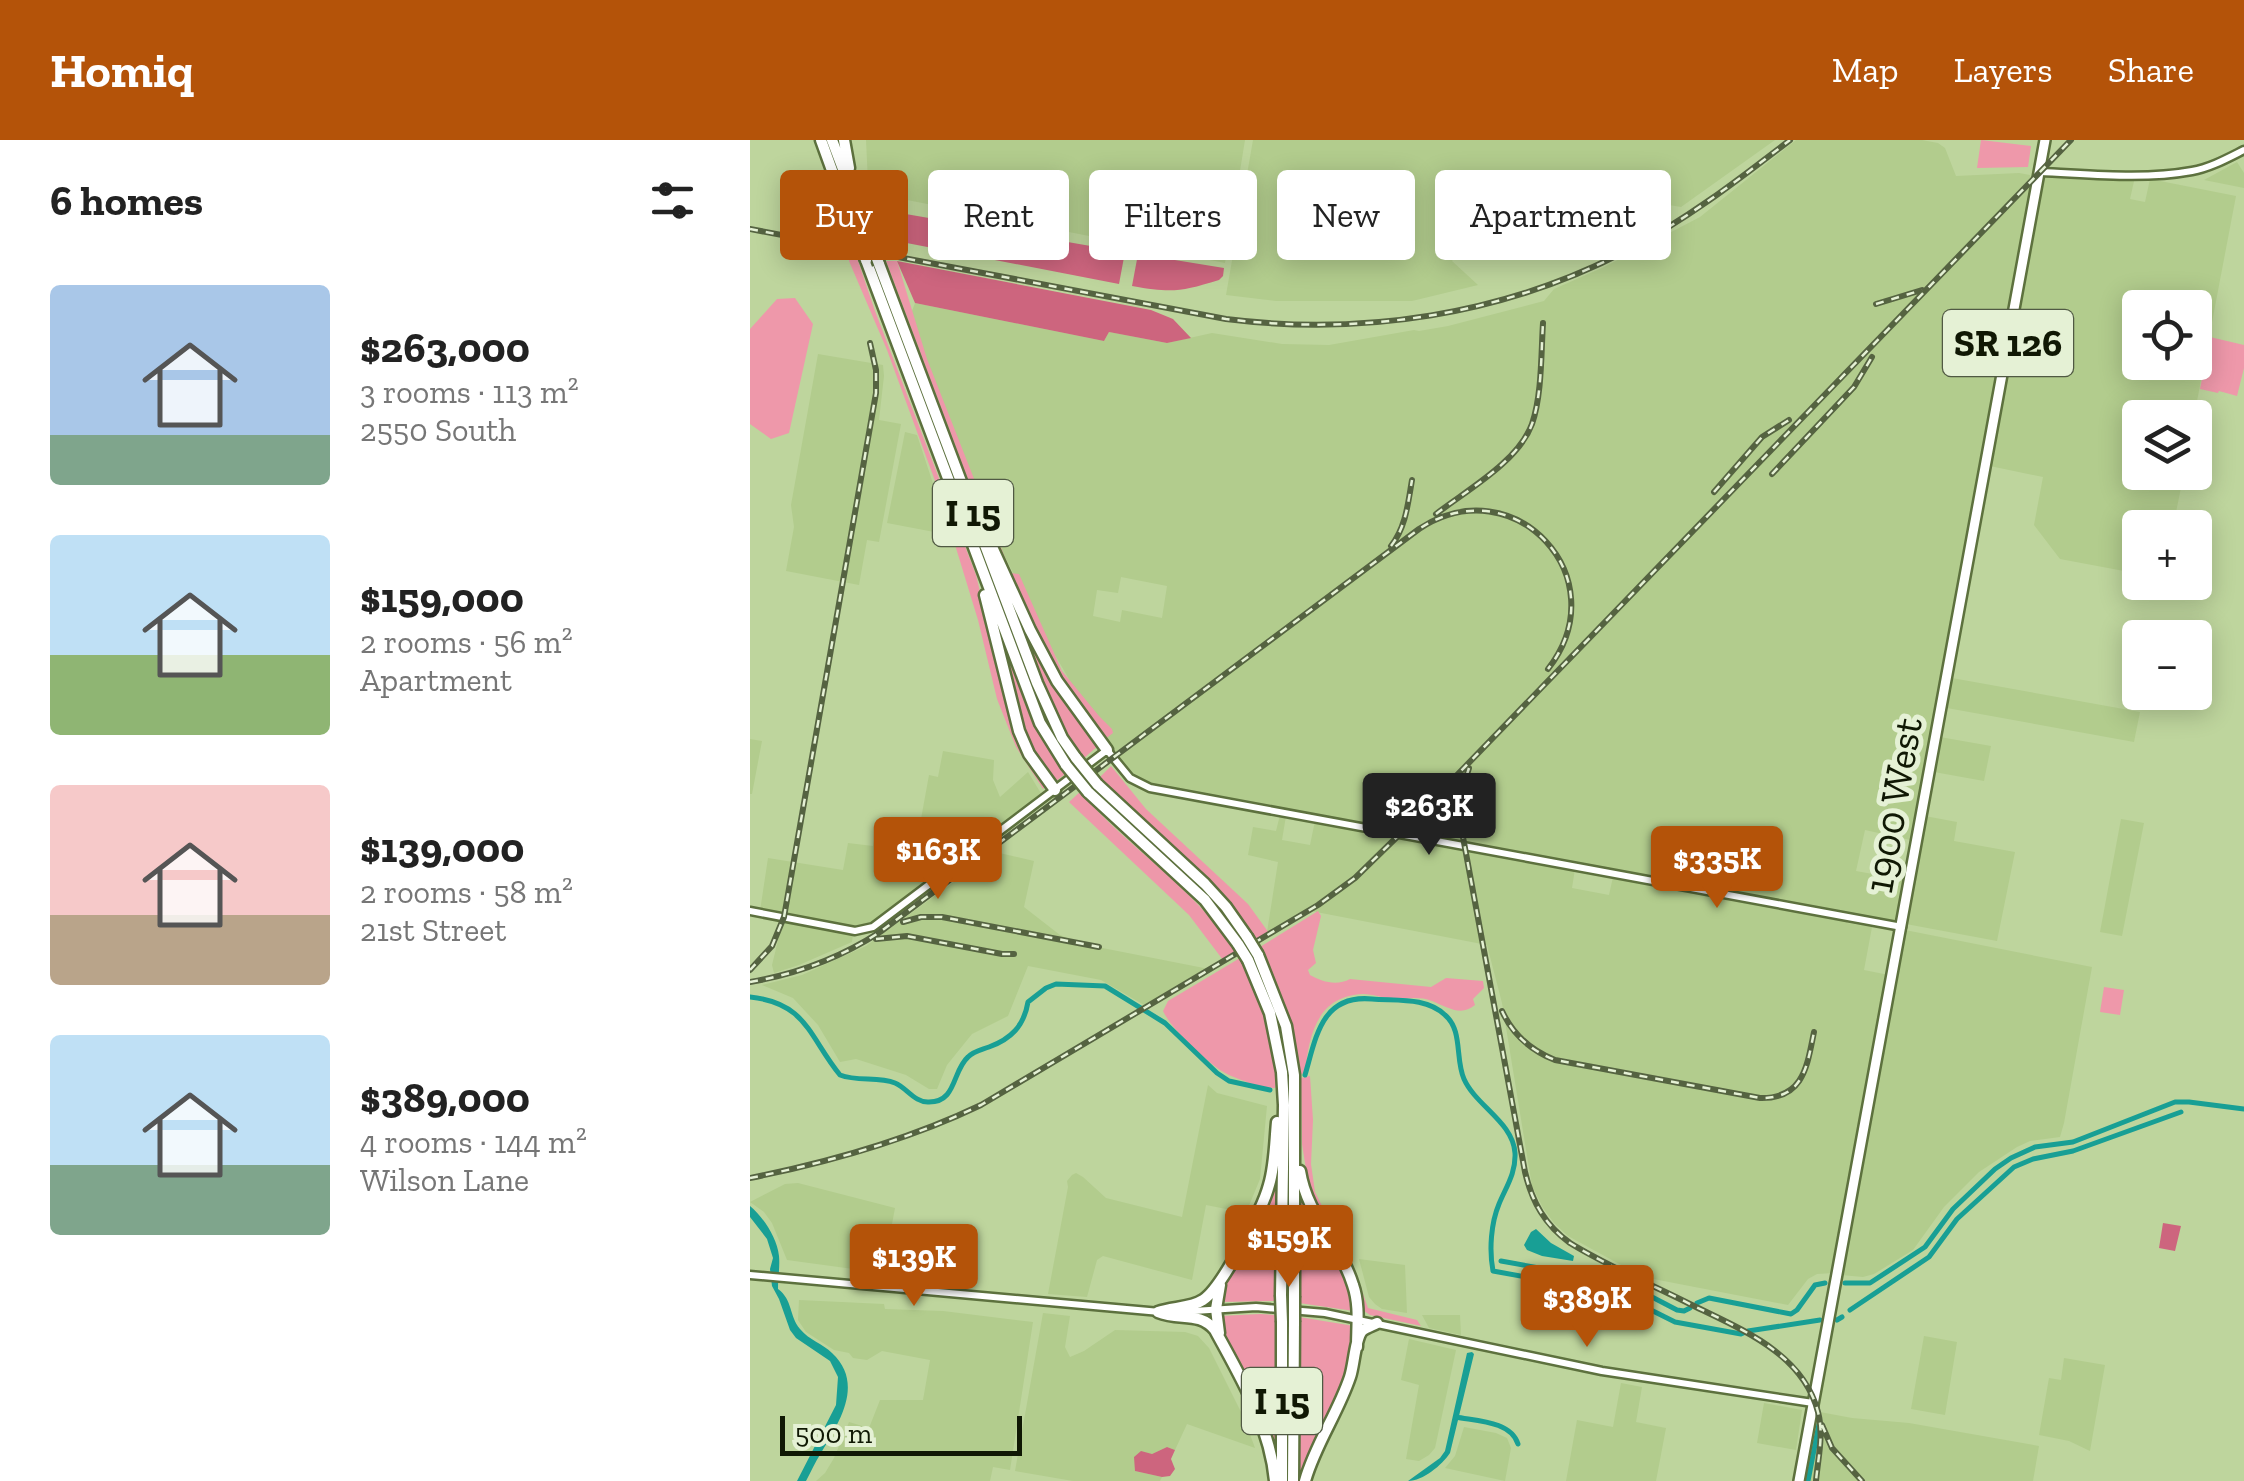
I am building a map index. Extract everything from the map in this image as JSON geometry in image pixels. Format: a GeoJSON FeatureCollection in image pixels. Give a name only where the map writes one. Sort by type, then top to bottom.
{"type":"FeatureCollection","features":[{"type":"Feature","properties":{"kind":"highway","name":"I 15"},"geometry":{"type":"LineString","coordinates":[[821,140],[834,170]]}},
{"type":"Feature","properties":{"kind":"highway","name":"I 15"},"geometry":{"type":"LineString","coordinates":[[832,140],[844,170]]}},
{"type":"Feature","properties":{"kind":"highway"},"geometry":{"type":"LineString","coordinates":[[844,140],[849,170]]}},
{"type":"Feature","properties":{"kind":"highway","name":"I 15"},"geometry":{"type":"LineString","coordinates":[[866,260],[1040,723],[1093,788],[1205,884],[1226,907],[1286,1026],[1294,1075],[1294,1296],[1288,1322],[1278,1481]]}},
{"type":"Feature","properties":{"kind":"highway","name":"I 15"},"geometry":{"type":"LineString","coordinates":[[878,260],[1036,683],[1071,761]]}},
{"type":"Feature","properties":{"kind":"highway"},"geometry":{"type":"LineString","coordinates":[[959,474],[1057,681],[1107,750]]}},
{"type":"Feature","properties":{"kind":"highway"},"geometry":{"type":"LineString","coordinates":[[947,480],[958,523],[987,598],[1018,731],[1055,790]]}},
{"type":"Feature","properties":{"kind":"highway","name":"I 15"},"geometry":{"type":"LineString","coordinates":[[1253,958],[1270,1012],[1282,1072],[1281,1294],[1288,1322],[1293,1481]]}},
{"type":"Feature","properties":{"kind":"highway"},"geometry":{"type":"LineString","coordinates":[[1158,1312],[1192,1305],[1212,1292],[1259,1210],[1274,1166],[1282,1072]]}},
{"type":"Feature","properties":{"kind":"highway"},"geometry":{"type":"LineString","coordinates":[[1295,1110],[1304,1190],[1352,1280],[1358,1320],[1354,1369],[1305,1481]]}},
{"type":"Feature","properties":{"kind":"highway"},"geometry":{"type":"LineString","coordinates":[[1220,1338],[1216,1309],[1224,1273]]}},
{"type":"Feature","properties":{"kind":"highway"},"geometry":{"type":"LineString","coordinates":[[1158,1312],[1172,1318],[1204,1320],[1220,1338],[1263,1424],[1278,1481]]}},
{"type":"Feature","properties":{"kind":"highway"},"geometry":{"type":"LineString","coordinates":[[1357,1347],[1362,1331],[1377,1324]]}},
{"type":"Feature","properties":{"kind":"main road","name":"1900 West"},"geometry":{"type":"LineString","coordinates":[[1799,1481],[2045,140]]}},
{"type":"Feature","properties":{"kind":"main road"},"geometry":{"type":"LineString","coordinates":[[2040,172],[2141,175],[2193,171],[2244,150]]}},
{"type":"Feature","properties":{"kind":"main road"},"geometry":{"type":"LineString","coordinates":[[750,910],[854,931],[873,927],[1107,750],[1130,778],[1150,788],[1902,927]]}},
{"type":"Feature","properties":{"kind":"main road"},"geometry":{"type":"LineString","coordinates":[[750,1275],[1158,1312],[1288,1308],[1602,1371],[1812,1403]]}},
{"type":"Feature","properties":{"kind":"shaded area"},"geometry":{"type":"Polygon","coordinates":[[[866,140],[1245,140],[1240,170],[1089,170],[1089,236],[1069,232],[1069,170],[928,170],[928,204],[908,200],[908,170],[867,170],[866,140]]]}},
{"type":"Feature","properties":{"kind":"shaded area"},"geometry":{"type":"Polygon","coordinates":[[[1253,140],[1775,140],[1681,207],[1671,205],[1671,170],[1435,170],[1435,260],[1453,260],[1478,285],[1412,301],[1276,301],[1226,295],[1232,260],[1257,260],[1257,170],[1248,170],[1253,140]]]}},
{"type":"Feature","properties":{"kind":"shaded area"},"geometry":{"type":"Polygon","coordinates":[[[1796,140],[1922,140],[1945,148],[1956,176],[2019,173],[2030,175],[2033,182],[1915,841],[1865,830],[1856,871],[1906,880],[1898,924],[1848,915],[1847,923],[1872,927],[1864,970],[1889,975],[1834,1273],[1808,1279],[1788,1305],[1643,1277],[1568,1236],[1554,1223],[1532,1186],[1502,1003],[1487,945],[1311,911],[1267,932],[1278,862],[1248,855],[1253,827],[1276,831],[1280,815],[1286,816],[1282,840],[1310,845],[1316,816],[1150,785],[1134,776],[1107,745],[999,545],[944,413],[911,314],[915,303],[1104,341],[1109,332],[1167,343],[1212,333],[1282,344],[1329,345],[1448,326],[1544,301],[1554,289],[1617,260],[1671,260],[1671,232],[1700,217],[1796,140]],[[1121,577],[1118,593],[1097,590],[1093,616],[1120,622],[1122,610],[1162,618],[1167,586],[1121,577]],[[1575,869],[1572,888],[1609,895],[1613,877],[1575,869]]]}},
{"type":"Feature","properties":{"kind":"shaded area"},"geometry":{"type":"Polygon","coordinates":[[[1981,140],[2031,146],[2028,167],[1977,168],[1981,140]]]}},
{"type":"Feature","properties":{"kind":"shaded area"},"geometry":{"type":"Polygon","coordinates":[[[2237,162],[2244,173],[2244,188],[2204,180],[2237,162]]]}},
{"type":"Feature","properties":{"kind":"shaded area"},"geometry":{"type":"Polygon","coordinates":[[[2042,175],[2135,177],[2130,199],[2145,202],[2150,179],[2236,196],[2212,322],[2212,290],[2122,290],[2122,380],[2201,380],[2197,400],[2122,400],[2122,490],[2181,490],[2176,510],[2122,510],[2122,571],[2060,559],[2034,525],[2043,477],[1990,466],[2042,175]]]}},
{"type":"Feature","properties":{"kind":"shaded area"},"geometry":{"type":"Polygon","coordinates":[[[908,214],[928,218],[928,247],[908,243],[908,214]]]}},
{"type":"Feature","properties":{"kind":"shaded area"},"geometry":{"type":"Polygon","coordinates":[[[1069,242],[1089,246],[1089,260],[1124,260],[1119,284],[995,260],[1069,260],[1069,242]]]}},
{"type":"Feature","properties":{"kind":"shaded area"},"geometry":{"type":"Polygon","coordinates":[[[858,260],[976,575],[1010,714],[1046,785],[1043,789],[1016,747],[997,699],[978,620],[938,489],[887,350],[849,261],[858,260]]]}},
{"type":"Feature","properties":{"kind":"shaded area"},"geometry":{"type":"Polygon","coordinates":[[[1137,260],[1175,260],[1224,268],[1219,280],[1176,290],[1132,286],[1137,260]]]}},
{"type":"Feature","properties":{"kind":"shaded area"},"geometry":{"type":"Polygon","coordinates":[[[886,261],[897,261],[927,359],[1011,573],[1019,574],[1062,671],[1112,729],[1113,733],[1105,739],[1073,703],[1006,576],[886,261]]]}},
{"type":"Feature","properties":{"kind":"shaded area"},"geometry":{"type":"Polygon","coordinates":[[[897,261],[1151,310],[1173,319],[1191,338],[1167,343],[1109,332],[1104,341],[915,303],[897,261]]]}},
{"type":"Feature","properties":{"kind":"shaded area"},"geometry":{"type":"Polygon","coordinates":[[[795,298],[813,324],[789,433],[771,439],[750,424],[750,329],[777,299],[795,298]]]}},
{"type":"Feature","properties":{"kind":"shaded area"},"geometry":{"type":"Polygon","coordinates":[[[2212,337],[2244,345],[2244,368],[2237,396],[2200,389],[2202,380],[2212,380],[2212,337]]]}},
{"type":"Feature","properties":{"kind":"shaded area"},"geometry":{"type":"Polygon","coordinates":[[[818,354],[883,365],[879,420],[901,424],[879,542],[867,540],[859,585],[786,571],[794,527],[791,505],[818,354]]]}},
{"type":"Feature","properties":{"kind":"shaded area"},"geometry":{"type":"Polygon","coordinates":[[[905,432],[917,435],[950,535],[887,523],[905,432]]]}},
{"type":"Feature","properties":{"kind":"shaded area"},"geometry":{"type":"Polygon","coordinates":[[[1005,584],[1099,745],[1083,759],[1055,714],[1005,584]]]}},
{"type":"Feature","properties":{"kind":"shaded area"},"geometry":{"type":"Polygon","coordinates":[[[992,615],[1032,717],[1065,774],[1055,782],[1029,750],[992,615]]]}},
{"type":"Feature","properties":{"kind":"shaded area"},"geometry":{"type":"Polygon","coordinates":[[[1952,678],[2140,712],[2134,742],[1947,708],[1952,678]]]}},
{"type":"Feature","properties":{"kind":"shaded area"},"geometry":{"type":"Polygon","coordinates":[[[1940,737],[1991,746],[1984,781],[1934,772],[1940,737]]]}},
{"type":"Feature","properties":{"kind":"shaded area"},"geometry":{"type":"Polygon","coordinates":[[[750,739],[762,741],[752,794],[750,794],[750,739]]]}},
{"type":"Feature","properties":{"kind":"shaded area"},"geometry":{"type":"Polygon","coordinates":[[[943,751],[994,760],[993,780],[1000,797],[1028,772],[1042,795],[872,923],[855,927],[760,911],[768,858],[843,870],[848,843],[873,846],[877,823],[919,830],[929,775],[938,777],[943,751]]]}},
{"type":"Feature","properties":{"kind":"shaded area"},"geometry":{"type":"Polygon","coordinates":[[[1111,766],[1146,809],[1248,904],[1269,933],[1256,941],[1206,880],[1109,790],[1099,778],[1111,766]]]}},
{"type":"Feature","properties":{"kind":"shaded area"},"geometry":{"type":"Polygon","coordinates":[[[1080,792],[1201,907],[1236,952],[1223,960],[1189,915],[1069,802],[1080,792]]]}},
{"type":"Feature","properties":{"kind":"shaded area"},"geometry":{"type":"Polygon","coordinates":[[[1925,816],[1957,822],[1954,841],[2015,852],[1997,941],[1906,924],[1925,816]]]}},
{"type":"Feature","properties":{"kind":"shaded area"},"geometry":{"type":"Polygon","coordinates":[[[2121,819],[2144,823],[2122,936],[2100,932],[2121,819]]]}},
{"type":"Feature","properties":{"kind":"shaded area"},"geometry":{"type":"Polygon","coordinates":[[[995,852],[1034,861],[1024,907],[1060,935],[1082,944],[1209,969],[1144,1005],[1101,980],[1028,966],[1008,1016],[972,1034],[947,1065],[937,1089],[856,1059],[840,1062],[818,1025],[793,998],[762,985],[802,975],[866,946],[995,852]]]}},
{"type":"Feature","properties":{"kind":"shaded area"},"geometry":{"type":"Polygon","coordinates":[[[1318,911],[1321,916],[1313,950],[1316,963],[1308,970],[1310,975],[1330,982],[1350,979],[1431,987],[1446,978],[1483,981],[1484,988],[1473,999],[1475,1005],[1454,1010],[1422,999],[1347,996],[1325,1010],[1318,1020],[1305,1073],[1301,1074],[1286,1009],[1260,947],[1318,911]]]}},
{"type":"Feature","properties":{"kind":"shaded area"},"geometry":{"type":"Polygon","coordinates":[[[783,920],[853,934],[852,942],[774,973],[772,965],[783,920]]]}},
{"type":"Feature","properties":{"kind":"shaded area"},"geometry":{"type":"Polygon","coordinates":[[[1905,930],[2092,967],[2064,1123],[2060,1137],[2030,1141],[1979,1172],[1944,1207],[1913,1250],[1874,1274],[1841,1275],[1905,930]]]}},
{"type":"Feature","properties":{"kind":"shaded area"},"geometry":{"type":"Polygon","coordinates":[[[1240,958],[1271,1039],[1275,1088],[1258,1087],[1220,1070],[1181,1035],[1163,1011],[1168,1001],[1240,958]]]}},
{"type":"Feature","properties":{"kind":"shaded area"},"geometry":{"type":"Polygon","coordinates":[[[2104,987],[2124,990],[2120,1015],[2100,1012],[2104,987]]]}},
{"type":"Feature","properties":{"kind":"shaded area"},"geometry":{"type":"Polygon","coordinates":[[[1310,1076],[1315,1192],[1356,1274],[1368,1308],[1417,1320],[1421,1326],[1364,1311],[1357,1285],[1318,1215],[1302,1144],[1301,1078],[1310,1076]]]}},
{"type":"Feature","properties":{"kind":"shaded area"},"geometry":{"type":"Polygon","coordinates":[[[1208,1085],[1217,1093],[1267,1106],[1260,1179],[1246,1213],[1206,1205],[1192,1280],[1103,1256],[1097,1260],[1087,1297],[1048,1294],[1067,1181],[1072,1175],[1083,1177],[1106,1198],[1182,1217],[1208,1085]]]}},
{"type":"Feature","properties":{"kind":"shaded area"},"geometry":{"type":"Polygon","coordinates":[[[1277,1149],[1276,1301],[1220,1302],[1220,1291],[1259,1215],[1277,1149]]]}},
{"type":"Feature","properties":{"kind":"shaded area"},"geometry":{"type":"Polygon","coordinates":[[[1300,1179],[1350,1281],[1354,1311],[1299,1303],[1300,1179]]]}},
{"type":"Feature","properties":{"kind":"shaded area"},"geometry":{"type":"Polygon","coordinates":[[[798,1183],[895,1208],[892,1224],[901,1227],[890,1274],[787,1260],[772,1223],[750,1202],[785,1184],[798,1183]]]}},
{"type":"Feature","properties":{"kind":"shaded area"},"geometry":{"type":"Polygon","coordinates":[[[2163,1223],[2181,1226],[2175,1251],[2159,1248],[2163,1223]]]}},
{"type":"Feature","properties":{"kind":"shaded area"},"geometry":{"type":"Polygon","coordinates":[[[1359,1259],[1405,1265],[1407,1313],[1375,1304],[1369,1297],[1359,1259]]]}},
{"type":"Feature","properties":{"kind":"shaded area"},"geometry":{"type":"Polygon","coordinates":[[[799,1300],[884,1304],[885,1309],[943,1311],[1033,1322],[1010,1470],[993,1467],[990,1481],[816,1481],[834,1458],[849,1422],[869,1428],[880,1400],[923,1400],[930,1360],[882,1351],[867,1360],[834,1350],[806,1332],[798,1320],[799,1300]]]}},
{"type":"Feature","properties":{"kind":"shaded area"},"geometry":{"type":"Polygon","coordinates":[[[1043,1313],[1070,1316],[1065,1347],[1070,1357],[1115,1330],[1185,1332],[1198,1336],[1209,1348],[1255,1448],[1187,1424],[1175,1450],[1167,1447],[1152,1454],[1135,1471],[1162,1477],[1160,1481],[1073,1481],[1015,1471],[1043,1313]]]}},
{"type":"Feature","properties":{"kind":"shaded area"},"geometry":{"type":"Polygon","coordinates":[[[1276,1315],[1275,1459],[1222,1339],[1220,1316],[1276,1315]]]}},
{"type":"Feature","properties":{"kind":"shaded area"},"geometry":{"type":"Polygon","coordinates":[[[1422,1315],[1460,1315],[1461,1335],[1429,1328],[1422,1315]]]}},
{"type":"Feature","properties":{"kind":"shaded area"},"geometry":{"type":"Polygon","coordinates":[[[1299,1317],[1354,1326],[1351,1364],[1302,1481],[1297,1481],[1299,1317]]]}},
{"type":"Feature","properties":{"kind":"shaded area"},"geometry":{"type":"Polygon","coordinates":[[[1924,1336],[1957,1342],[1945,1415],[1911,1409],[1924,1336]]]}},
{"type":"Feature","properties":{"kind":"shaded area"},"geometry":{"type":"Polygon","coordinates":[[[1409,1339],[1456,1350],[1435,1448],[1419,1461],[1406,1459],[1419,1385],[1401,1380],[1409,1339]]]}},
{"type":"Feature","properties":{"kind":"shaded area"},"geometry":{"type":"Polygon","coordinates":[[[2064,1358],[2105,1365],[2090,1451],[2069,1441],[2039,1435],[2049,1378],[2061,1380],[2064,1358]]]}},
{"type":"Feature","properties":{"kind":"shaded area"},"geometry":{"type":"Polygon","coordinates":[[[1621,1383],[1642,1387],[1636,1422],[1666,1428],[1656,1481],[1566,1481],[1577,1420],[1613,1427],[1621,1383]]]}},
{"type":"Feature","properties":{"kind":"shaded area"},"geometry":{"type":"Polygon","coordinates":[[[1764,1403],[1802,1410],[1796,1450],[1757,1443],[1764,1403]]]}},
{"type":"Feature","properties":{"kind":"shaded area"},"geometry":{"type":"Polygon","coordinates":[[[1820,1412],[2039,1446],[2033,1481],[1805,1481],[1820,1412]]]}},
{"type":"Feature","properties":{"kind":"shaded area"},"geometry":{"type":"Polygon","coordinates":[[[1464,1427],[1507,1438],[1511,1448],[1505,1481],[1445,1468],[1455,1456],[1464,1427]]]}},
{"type":"Feature","properties":{"kind":"shaded area"},"geometry":{"type":"Polygon","coordinates":[[[1167,1447],[1175,1450],[1171,1459],[1175,1469],[1170,1476],[1135,1471],[1134,1457],[1141,1451],[1152,1454],[1167,1447]]]}},
{"type":"Feature","properties":{"kind":"water"},"geometry":{"type":"Polygon","coordinates":[[[750,1206],[776,1242],[778,1289],[797,1324],[832,1353],[847,1377],[841,1416],[806,1481],[797,1481],[836,1405],[838,1377],[830,1361],[790,1330],[772,1286],[773,1258],[767,1239],[750,1217],[750,1206]]]}},
{"type":"Feature","properties":{"kind":"water"},"geometry":{"type":"Polygon","coordinates":[[[1536,1229],[1574,1256],[1573,1261],[1527,1250],[1524,1245],[1536,1229]]]}},
{"type":"Feature","properties":{"kind":"water"},"geometry":{"type":"Polygon","coordinates":[[[1472,1352],[1450,1453],[1432,1471],[1408,1481],[1445,1451],[1467,1353],[1472,1352]]]}},
{"type":"Feature","properties":{"kind":"waterway"},"geometry":{"type":"LineString","coordinates":[[750,997],[784,1006],[795,1014],[840,1075],[888,1081],[929,1102],[945,1097],[970,1055],[1015,1031],[1028,1002],[1046,988],[1056,984],[1105,986],[1165,1023],[1229,1081],[1270,1090]]}},
{"type":"Feature","properties":{"kind":"waterway"},"geometry":{"type":"LineString","coordinates":[[1305,1075],[1324,1021],[1342,1004],[1372,999],[1429,1005],[1451,1021],[1464,1079],[1513,1142],[1514,1167],[1493,1228],[1493,1271],[1619,1294],[1675,1322],[1741,1334],[1820,1320]]}},
{"type":"Feature","properties":{"kind":"waterway"},"geometry":{"type":"LineString","coordinates":[[1845,1283],[1870,1283],[1925,1247],[1953,1209],[1995,1169],[2035,1147],[2073,1142],[2175,1102],[2244,1109]]}},
{"type":"Feature","properties":{"kind":"waterway"},"geometry":{"type":"LineString","coordinates":[[1850,1310],[1929,1257],[1957,1219],[2014,1167],[2073,1151],[2181,1112]]}},
{"type":"Feature","properties":{"kind":"waterway"},"geometry":{"type":"LineString","coordinates":[[1501,1261],[1627,1284],[1677,1310],[1690,1308]]}},
{"type":"Feature","properties":{"kind":"waterway"},"geometry":{"type":"LineString","coordinates":[[1697,1303],[1709,1298],[1791,1314],[1815,1285],[1825,1283]]}},
{"type":"Feature","properties":{"kind":"waterway"},"geometry":{"type":"LineString","coordinates":[[1837,1320],[1842,1317]]}},
{"type":"Feature","properties":{"kind":"waterway"},"geometry":{"type":"LineString","coordinates":[[1456,1417],[1501,1426],[1518,1444]]}},
{"type":"Feature","properties":{"kind":"waterway"},"geometry":{"type":"LineString","coordinates":[[1808,1481],[1819,1424]]}},
{"type":"Feature","properties":{"kind":"railway"},"geometry":{"type":"LineString","coordinates":[[750,229],[1226,319],[1277,324],[1380,322],[1482,305],[1579,273],[1669,227],[1790,140]]}},
{"type":"Feature","properties":{"kind":"railway"},"geometry":{"type":"LineString","coordinates":[[750,1178],[868,1149],[981,1105],[1318,905],[1355,878],[2071,140]]}},
{"type":"Feature","properties":{"kind":"railway"},"geometry":{"type":"LineString","coordinates":[[1876,304],[1922,290]]}},
{"type":"Feature","properties":{"kind":"railway"},"geometry":{"type":"LineString","coordinates":[[1436,514],[1504,463],[1525,438],[1538,400],[1543,323]]}},
{"type":"Feature","properties":{"kind":"railway"},"geometry":{"type":"LineString","coordinates":[[750,970],[772,946],[784,917],[876,393],[870,343]]}},
{"type":"Feature","properties":{"kind":"railway"},"geometry":{"type":"LineString","coordinates":[[1772,474],[1854,387],[1872,357]]}},
{"type":"Feature","properties":{"kind":"railway"},"geometry":{"type":"LineString","coordinates":[[1714,492],[1762,437],[1789,420]]}},
{"type":"Feature","properties":{"kind":"railway"},"geometry":{"type":"LineString","coordinates":[[1391,546],[1403,523],[1412,480]]}},
{"type":"Feature","properties":{"kind":"railway"},"geometry":{"type":"LineString","coordinates":[[750,982],[818,964],[880,932],[1419,529],[1455,513],[1489,512],[1520,522],[1546,541],[1563,568],[1571,600],[1567,634],[1548,669]]}},
{"type":"Feature","properties":{"kind":"railway"},"geometry":{"type":"LineString","coordinates":[[1469,768],[1461,793],[1460,821],[1531,1193],[1553,1229],[1570,1243],[1751,1335],[1785,1359],[1799,1374],[1818,1412],[1821,1438],[1816,1481]]}},
{"type":"Feature","properties":{"kind":"railway"},"geometry":{"type":"LineString","coordinates":[[903,922],[942,917],[1099,947]]}},
{"type":"Feature","properties":{"kind":"railway"},"geometry":{"type":"LineString","coordinates":[[876,939],[907,936],[1014,954]]}},
{"type":"Feature","properties":{"kind":"railway"},"geometry":{"type":"LineString","coordinates":[[1502,1011],[1523,1041],[1555,1060],[1760,1098],[1775,1097],[1795,1087],[1805,1068],[1814,1032]]}},
{"type":"Feature","properties":{"kind":"railway"},"geometry":{"type":"LineString","coordinates":[[1822,1425],[1832,1448],[1862,1481]]}}]}
